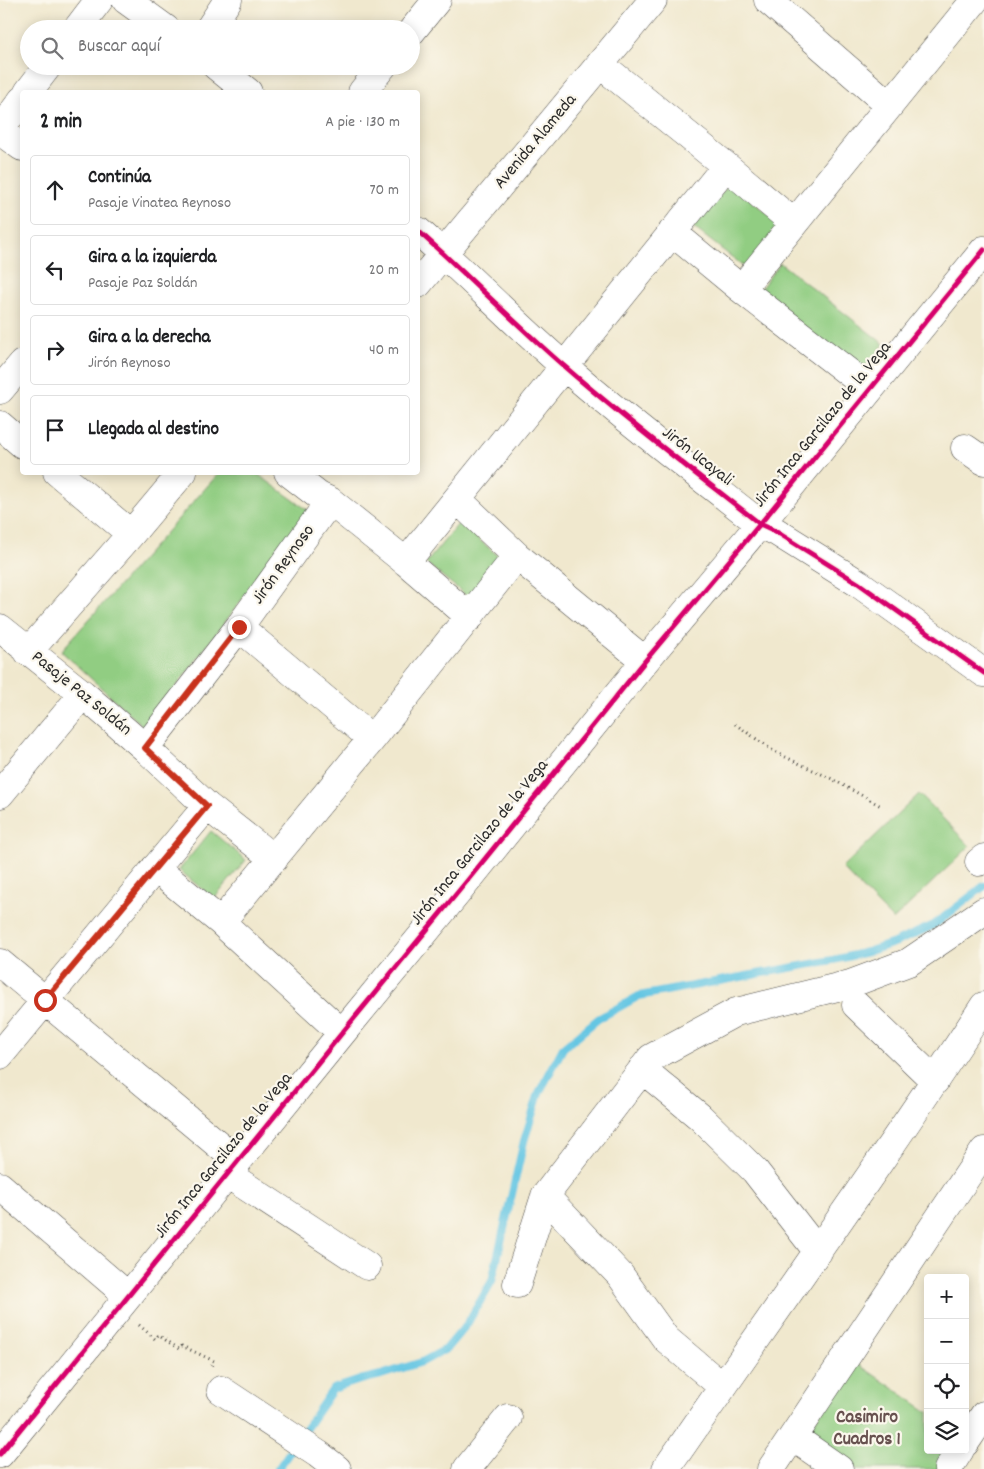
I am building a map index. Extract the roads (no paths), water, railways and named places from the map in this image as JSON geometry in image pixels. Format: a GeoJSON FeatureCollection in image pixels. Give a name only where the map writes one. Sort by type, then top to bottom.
{"type":"FeatureCollection","features":[{"type":"Feature","properties":{"kind":"street"},"geometry":{"type":"LineString","coordinates":[[84,20],[99,0]]}},
{"type":"Feature","properties":{"kind":"street"},"geometry":{"type":"LineString","coordinates":[[126,0],[154,20]]}},
{"type":"Feature","properties":{"kind":"street"},"geometry":{"type":"LineString","coordinates":[[214,20],[228,0]]}},
{"type":"Feature","properties":{"kind":"street"},"geometry":{"type":"LineString","coordinates":[[420,21],[437,0]]}},
{"type":"Feature","properties":{"kind":"street","name":"Avenida Alameda"},"geometry":{"type":"LineString","coordinates":[[420,282],[653,0]]}},
{"type":"Feature","properties":{"kind":"street"},"geometry":{"type":"LineString","coordinates":[[768,0],[890,104]]}},
{"type":"Feature","properties":{"kind":"street"},"geometry":{"type":"LineString","coordinates":[[741,289],[975,0]]}},
{"type":"Feature","properties":{"kind":"street"},"geometry":{"type":"LineString","coordinates":[[601,65],[794,223]]}},
{"type":"Feature","properties":{"kind":"street"},"geometry":{"type":"LineString","coordinates":[[30,90],[41,75]]}},
{"type":"Feature","properties":{"kind":"street"},"geometry":{"type":"LineString","coordinates":[[227,75],[246,90]]}},
{"type":"Feature","properties":{"kind":"street"},"geometry":{"type":"LineString","coordinates":[[364,90],[376,75]]}},
{"type":"Feature","properties":{"kind":"street"},"geometry":{"type":"LineString","coordinates":[[20,103],[0,130],[20,145]]}},
{"type":"Feature","properties":{"kind":"street"},"geometry":{"type":"LineString","coordinates":[[406,562],[726,166]]}},
{"type":"Feature","properties":{"kind":"street"},"geometry":{"type":"LineString","coordinates":[[672,232],[741,289],[870,389]]}},
{"type":"Feature","properties":{"kind":"street","name":"Jirón Ucayali"},"geometry":{"type":"LineString","coordinates":[[420,234],[563,366],[623,417],[760,524],[775,531],[858,583],[984,673]]}},
{"type":"Feature","properties":{"kind":"street","name":"Jirón Inca Garcilazo de la Vega"},"geometry":{"type":"LineString","coordinates":[[0,1454],[645,662],[984,250]]}},
{"type":"Feature","properties":{"kind":"street"},"geometry":{"type":"LineString","coordinates":[[0,390],[20,366]]}},
{"type":"Feature","properties":{"kind":"street"},"geometry":{"type":"LineString","coordinates":[[0,425],[20,442]]}},
{"type":"Feature","properties":{"kind":"street"},"geometry":{"type":"LineString","coordinates":[[61,475],[131,534]]}},
{"type":"Feature","properties":{"kind":"street"},"geometry":{"type":"LineString","coordinates":[[28,652],[180,475]]}},
{"type":"Feature","properties":{"kind":"street"},"geometry":{"type":"LineString","coordinates":[[292,475],[319,496],[330,501],[406,562],[470,617]]}},
{"type":"Feature","properties":{"kind":"street"},"geometry":{"type":"LineString","coordinates":[[457,499],[517,556],[645,662]]}},
{"type":"Feature","properties":{"kind":"street","name":"Jirón Reynoso"},"geometry":{"type":"LineString","coordinates":[[145,748],[239,627],[330,501]]}},
{"type":"Feature","properties":{"kind":"street"},"geometry":{"type":"LineString","coordinates":[[221,922],[372,739],[517,556]]}},
{"type":"Feature","properties":{"kind":"street"},"geometry":{"type":"LineString","coordinates":[[239,627],[372,739]]}},
{"type":"Feature","properties":{"kind":"street","name":"Pasaje Paz Soldán"},"geometry":{"type":"LineString","coordinates":[[0,628],[83,694],[207,806],[274,859]]}},
{"type":"Feature","properties":{"kind":"street"},"geometry":{"type":"LineString","coordinates":[[0,794],[83,694]]}},
{"type":"Feature","properties":{"kind":"street"},"geometry":{"type":"LineString","coordinates":[[0,1055],[207,806]]}},
{"type":"Feature","properties":{"kind":"street"},"geometry":{"type":"LineString","coordinates":[[155,868],[221,922],[342,1033]]}},
{"type":"Feature","properties":{"kind":"street"},"geometry":{"type":"LineString","coordinates":[[517,1284],[545,1196],[651,1058],[736,1012],[850,984],[909,962],[984,911]]}},
{"type":"Feature","properties":{"kind":"street"},"geometry":{"type":"LineString","coordinates":[[0,963],[45,1000],[233,1168],[367,1266]]}},
{"type":"Feature","properties":{"kind":"street"},"geometry":{"type":"LineString","coordinates":[[856,1005],[936,1081]]}},
{"type":"Feature","properties":{"kind":"street"},"geometry":{"type":"LineString","coordinates":[[666,1469],[936,1081],[984,1006]]}},
{"type":"Feature","properties":{"kind":"street"},"geometry":{"type":"LineString","coordinates":[[642,1069],[700,1118],[755,1171],[818,1252]]}},
{"type":"Feature","properties":{"kind":"street"},"geometry":{"type":"LineString","coordinates":[[772,1469],[984,1151]]}},
{"type":"Feature","properties":{"kind":"street"},"geometry":{"type":"LineString","coordinates":[[1,1188],[128,1296]]}},
{"type":"Feature","properties":{"kind":"street"},"geometry":{"type":"LineString","coordinates":[[545,1196],[620,1276],[666,1339],[723,1387]]}},
{"type":"Feature","properties":{"kind":"street"},"geometry":{"type":"LineString","coordinates":[[225,1387],[328,1462]]}},
{"type":"Feature","properties":{"kind":"street"},"geometry":{"type":"LineString","coordinates":[[969,1437],[984,1415]]}},
{"type":"Feature","properties":{"kind":"street"},"geometry":{"type":"LineString","coordinates":[[467,1469],[508,1418]]}},
{"type":"Feature","properties":{"kind":"street"},"geometry":{"type":"LineString","coordinates":[[793,1437],[839,1469]]}},
{"type":"Feature","properties":{"kind":"street"},"geometry":{"type":"LineString","coordinates":[[948,1469],[957,1454]]}},
{"type":"Feature","properties":{"kind":"waterway"},"geometry":{"type":"LineString","coordinates":[[278,1469],[333,1389],[422,1362],[446,1349],[467,1324],[492,1281],[524,1141],[539,1093],[563,1048],[598,1019],[639,996],[838,959],[894,943],[934,925],[984,886]]}},
{"type":"Feature","properties":{"kind":"district","name":"Casimiro Cuadros 1"},"geometry":{"type":"Point","coordinates":[867,1429]}}]}
